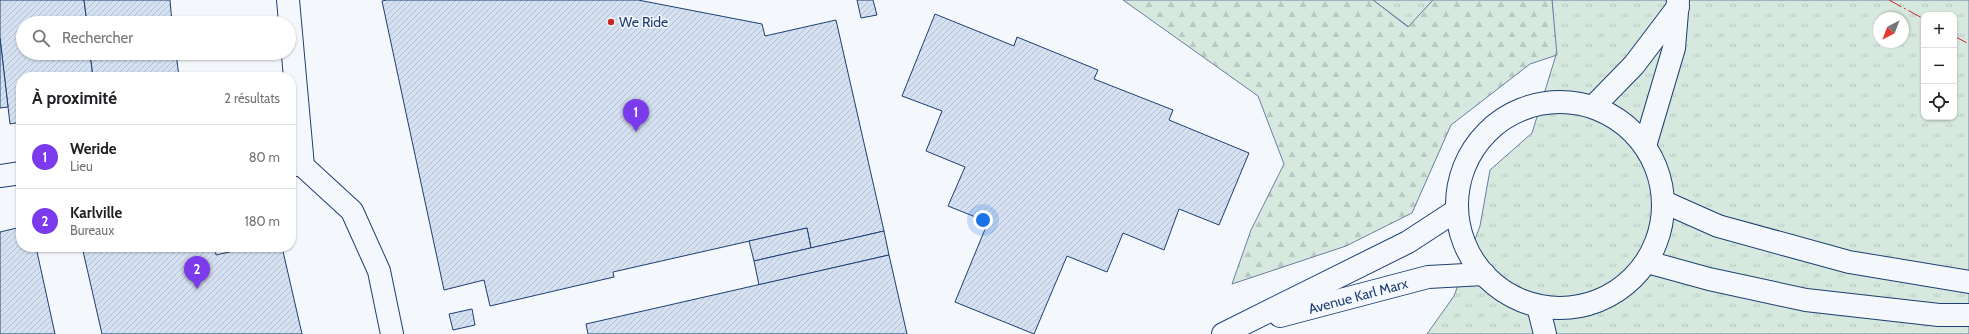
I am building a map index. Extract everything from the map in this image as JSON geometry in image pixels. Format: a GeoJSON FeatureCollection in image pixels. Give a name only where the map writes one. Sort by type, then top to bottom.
{"type":"FeatureCollection","features":[{"type":"Feature","properties":{"kind":"main road"},"geometry":{"type":"LineString","coordinates":[[288,0],[289,16]]}},
{"type":"Feature","properties":{"kind":"main road"},"geometry":{"type":"LineString","coordinates":[[1593,107],[1634,65],[1678,3]]}},
{"type":"Feature","properties":{"kind":"main road"},"geometry":{"type":"LineString","coordinates":[[1645,146],[1674,48],[1678,3]]}},
{"type":"Feature","properties":{"kind":"main road"},"geometry":{"type":"LineString","coordinates":[[291,60],[292,72]]}},
{"type":"Feature","properties":{"kind":"main road"},"geometry":{"type":"LineString","coordinates":[[1553,102],[1573,103],[1593,107],[1622,122],[1645,146],[1659,173],[1664,202],[1661,230],[1657,243],[1647,262],[1627,285],[1610,296],[1593,304],[1575,308],[1556,309],[1538,306],[1517,299],[1499,288],[1484,274],[1470,255],[1461,233],[1457,210],[1458,190],[1463,170],[1472,152],[1483,136],[1498,123],[1515,112],[1533,105],[1553,102]]}},
{"type":"Feature","properties":{"kind":"main road"},"geometry":{"type":"LineString","coordinates":[[296,147],[297,165],[352,211],[379,271],[392,334]]}},
{"type":"Feature","properties":{"kind":"main road"},"geometry":{"type":"LineString","coordinates":[[0,176],[16,174]]}},
{"type":"Feature","properties":{"kind":"main road"},"geometry":{"type":"LineString","coordinates":[[1664,202],[1718,226],[1849,262],[1969,282]]}},
{"type":"Feature","properties":{"kind":"main road","name":"Avenue Karl Marx"},"geometry":{"type":"LineString","coordinates":[[1229,331],[1408,242],[1457,210]]}},
{"type":"Feature","properties":{"kind":"main road"},"geometry":{"type":"LineString","coordinates":[[1647,262],[1709,279],[1806,300],[1939,315],[1969,314]]}},
{"type":"Feature","properties":{"kind":"main road","name":"Avenue Karl Marx"},"geometry":{"type":"LineString","coordinates":[[1229,331],[1428,277],[1484,274]]}},
{"type":"Feature","properties":{"kind":"main road"},"geometry":{"type":"LineString","coordinates":[[1538,306],[1545,334]]}},
{"type":"Feature","properties":{"kind":"green space"},"geometry":{"type":"Polygon","coordinates":[[[1123,0],[1373,0],[1408,27],[1433,0],[1552,0],[1557,55],[1530,64],[1451,125],[1412,213],[1346,246],[1232,284],[1251,230],[1284,164],[1258,96],[1123,0]]]}},
{"type":"Feature","properties":{"kind":"green space"},"geometry":{"type":"Polygon","coordinates":[[[1373,0],[1433,0],[1409,27],[1373,0]]]}},
{"type":"Feature","properties":{"kind":"green space"},"geometry":{"type":"Polygon","coordinates":[[[1552,0],[1969,0],[1969,334],[1427,334],[1454,296],[1480,226],[1490,170],[1532,133],[1556,55],[1552,0]]]}},
{"type":"Feature","properties":{"kind":"building"},"geometry":{"type":"Polygon","coordinates":[[[0,0],[84,0],[86,16],[16,16],[16,60],[91,60],[92,72],[16,72],[16,123],[10,124],[0,38],[0,0]]]}},
{"type":"Feature","properties":{"kind":"building"},"geometry":{"type":"Polygon","coordinates":[[[84,0],[170,0],[171,16],[86,16],[84,0]]]}},
{"type":"Feature","properties":{"kind":"building"},"geometry":{"type":"Polygon","coordinates":[[[638,0],[762,24],[765,36],[836,20],[884,231],[811,248],[807,228],[613,272],[614,277],[490,306],[484,280],[444,290],[382,1],[638,0]]]}},
{"type":"Feature","properties":{"kind":"building"},"geometry":{"type":"Polygon","coordinates":[[[857,0],[873,0],[877,15],[861,18],[857,0]]]}},
{"type":"Feature","properties":{"kind":"building"},"geometry":{"type":"Polygon","coordinates":[[[935,14],[1014,46],[1017,37],[1098,70],[1094,79],[1173,110],[1169,120],[1249,153],[1219,225],[1179,209],[1164,250],[1123,233],[1107,272],[1067,256],[1034,334],[955,302],[988,222],[948,206],[965,167],[926,151],[942,111],[902,96],[935,14]]]}},
{"type":"Feature","properties":{"kind":"building"},"geometry":{"type":"Polygon","coordinates":[[[0,38],[8,107],[0,108],[0,38]]]}},
{"type":"Feature","properties":{"kind":"building"},"geometry":{"type":"Polygon","coordinates":[[[91,60],[177,60],[178,72],[92,72],[91,60]]]}},
{"type":"Feature","properties":{"kind":"building"},"geometry":{"type":"Polygon","coordinates":[[[16,228],[16,252],[37,252],[55,334],[0,334],[0,232],[16,228]]]}},
{"type":"Feature","properties":{"kind":"building"},"geometry":{"type":"Polygon","coordinates":[[[807,228],[811,248],[754,261],[749,241],[807,228]]]}},
{"type":"Feature","properties":{"kind":"building"},"geometry":{"type":"Polygon","coordinates":[[[884,231],[889,255],[759,285],[754,261],[884,231]]]}},
{"type":"Feature","properties":{"kind":"building"},"geometry":{"type":"Polygon","coordinates":[[[83,252],[216,252],[216,255],[229,252],[283,252],[302,334],[102,334],[83,252]]]}},
{"type":"Feature","properties":{"kind":"building"},"geometry":{"type":"Polygon","coordinates":[[[889,255],[907,334],[588,334],[586,324],[889,255]]]}},
{"type":"Feature","properties":{"kind":"building"},"geometry":{"type":"Polygon","coordinates":[[[472,309],[475,325],[453,330],[449,314],[472,309]]]}},
{"type":"Feature","properties":{"kind":"power"},"geometry":{"type":"LineString","coordinates":[[1889,0],[1921,17]]}},
{"type":"Feature","properties":{"kind":"power"},"geometry":{"type":"LineString","coordinates":[[1957,38],[1969,44]]}},
{"type":"Feature","properties":{"kind":"place","name":"We Ride"},"geometry":{"type":"Point","coordinates":[611,22]}},
{"type":"Feature","properties":{"kind":"place","name":"Weride"},"geometry":{"type":"Point","coordinates":[636,132]}},
{"type":"Feature","properties":{"kind":"place","name":"Karlville"},"geometry":{"type":"Point","coordinates":[197,289]}}]}
